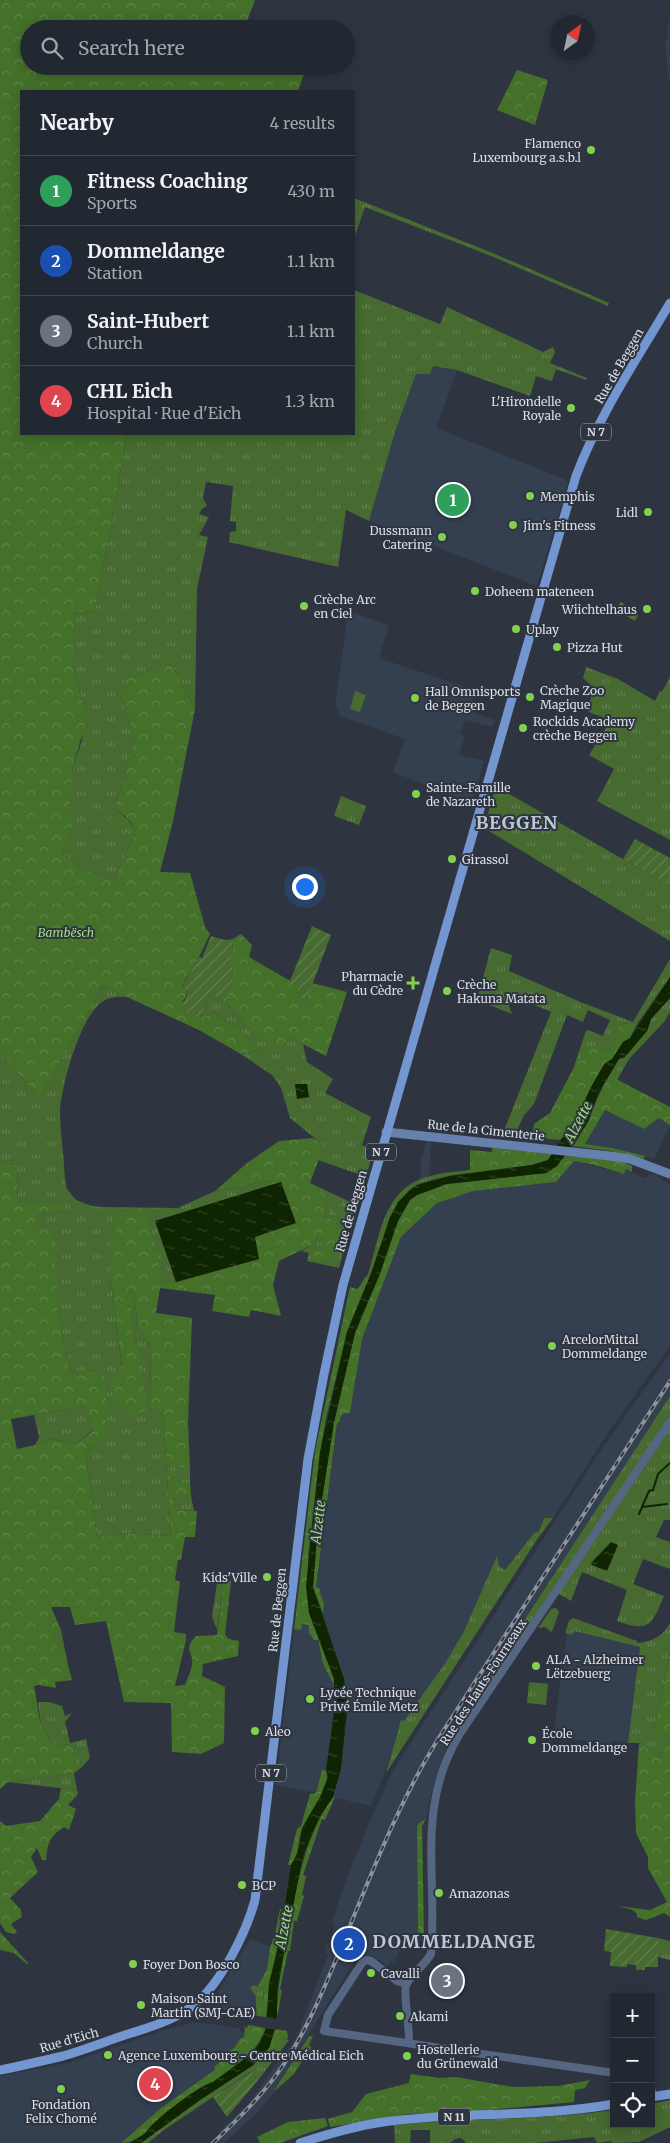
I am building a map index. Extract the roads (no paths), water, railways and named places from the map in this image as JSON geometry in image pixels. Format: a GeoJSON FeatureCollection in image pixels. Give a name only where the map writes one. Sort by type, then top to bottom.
{"type":"FeatureCollection","features":[{"type":"Feature","properties":{"kind":"main road","name":"Rue de Beggen"},"geometry":{"type":"LineString","coordinates":[[144,2030],[188,2009],[210,1988],[242,1936],[255,1900],[300,1522],[315,1415],[343,1285],[576,476],[596,432],[670,303]]}},
{"type":"Feature","properties":{"kind":"main road","name":"Rue de la Cimenterie"},"geometry":{"type":"LineString","coordinates":[[386,1132],[536,1147],[630,1159],[670,1174]]}},
{"type":"Feature","properties":{"kind":"main road","name":"Rue d'Eich"},"geometry":{"type":"LineString","coordinates":[[0,2070],[64,2056],[144,2030]]}},
{"type":"Feature","properties":{"kind":"main road"},"geometry":{"type":"LineString","coordinates":[[655,2096],[670,2094]]}},
{"type":"Feature","properties":{"kind":"main road","name":"N 11"},"geometry":{"type":"LineString","coordinates":[[300,2143],[355,2127],[398,2120],[543,2112],[610,2104]]}},
{"type":"Feature","properties":{"kind":"street","name":"Rue des Hauts-Fourneaux"},"geometry":{"type":"LineString","coordinates":[[407,1984],[427,1962],[431,1954],[432,1810],[450,1751],[670,1422]]}},
{"type":"Feature","properties":{"kind":"street"},"geometry":{"type":"LineString","coordinates":[[409,2043],[405,1990],[407,1984],[398,1981],[371,1961],[366,1960],[362,1963],[328,2015],[324,2031],[610,2072]]}},
{"type":"Feature","properties":{"kind":"water","name":"Alzette"},"geometry":{"type":"Polygon","coordinates":[[[670,977],[670,998],[651,1019],[647,1031],[625,1057],[619,1059],[598,1094],[589,1120],[557,1166],[546,1173],[447,1184],[417,1195],[410,1200],[398,1221],[380,1274],[355,1333],[334,1422],[318,1525],[313,1587],[344,1679],[347,1711],[341,1768],[333,1797],[320,1816],[304,1853],[277,1990],[277,2019],[272,2039],[269,2048],[252,2066],[200,2100],[141,2143],[131,2143],[177,2104],[197,2090],[213,2082],[251,2054],[260,2043],[266,2028],[269,1983],[279,1943],[291,1865],[298,1852],[302,1828],[320,1797],[328,1777],[326,1770],[334,1713],[334,1679],[309,1613],[306,1586],[320,1452],[347,1332],[372,1271],[390,1217],[398,1202],[417,1185],[450,1176],[532,1165],[548,1160],[562,1138],[571,1131],[591,1087],[605,1063],[612,1059],[623,1042],[630,1038],[670,977]]]}},
{"type":"Feature","properties":{"kind":"water"},"geometry":{"type":"Polygon","coordinates":[[[295,1084],[307,1084],[309,1097],[297,1099],[295,1084]]]}},
{"type":"Feature","properties":{"kind":"water"},"geometry":{"type":"Polygon","coordinates":[[[281,1182],[296,1223],[255,1237],[259,1259],[176,1282],[155,1221],[281,1182]]]}},
{"type":"Feature","properties":{"kind":"water"},"geometry":{"type":"Polygon","coordinates":[[[611,1542],[618,1545],[607,1571],[592,1565],[591,1563],[611,1542]]]}},
{"type":"Feature","properties":{"kind":"waterway"},"geometry":{"type":"LineString","coordinates":[[639,1514],[649,1491],[653,1490],[658,1474],[670,1463]]}},
{"type":"Feature","properties":{"kind":"waterway"},"geometry":{"type":"LineString","coordinates":[[642,1507],[667,1504]]}},
{"type":"Feature","properties":{"kind":"railway"},"geometry":{"type":"LineString","coordinates":[[213,2143],[260,2096],[293,2049],[325,1986],[387,1837],[424,1763],[670,1381]]}},
{"type":"Feature","properties":{"kind":"place","name":"Flamenco Luxembourg a.s.b.l"},"geometry":{"type":"Point","coordinates":[591,150]}},
{"type":"Feature","properties":{"kind":"place","name":"L'Hirondelle Royale"},"geometry":{"type":"Point","coordinates":[571,408]}},
{"type":"Feature","properties":{"kind":"place","name":"Memphis"},"geometry":{"type":"Point","coordinates":[530,496]}},
{"type":"Feature","properties":{"kind":"place","name":"Fitness Coaching"},"geometry":{"type":"Point","coordinates":[453,500]}},
{"type":"Feature","properties":{"kind":"place","name":"Lidl"},"geometry":{"type":"Point","coordinates":[648,512]}},
{"type":"Feature","properties":{"kind":"place","name":"Jim's Fitness"},"geometry":{"type":"Point","coordinates":[513,525]}},
{"type":"Feature","properties":{"kind":"place","name":"Dussmann Catering"},"geometry":{"type":"Point","coordinates":[442,537]}},
{"type":"Feature","properties":{"kind":"place","name":"Doheem mateneen"},"geometry":{"type":"Point","coordinates":[475,591]}},
{"type":"Feature","properties":{"kind":"place","name":"Crèche Arc en Ciel"},"geometry":{"type":"Point","coordinates":[304,606]}},
{"type":"Feature","properties":{"kind":"place","name":"Wiichtelhaus"},"geometry":{"type":"Point","coordinates":[647,609]}},
{"type":"Feature","properties":{"kind":"place","name":"Uplay"},"geometry":{"type":"Point","coordinates":[516,629]}},
{"type":"Feature","properties":{"kind":"place","name":"Pizza Hut"},"geometry":{"type":"Point","coordinates":[557,647]}},
{"type":"Feature","properties":{"kind":"place","name":"Crèche Zoo Magique"},"geometry":{"type":"Point","coordinates":[530,697]}},
{"type":"Feature","properties":{"kind":"place","name":"Hall Omnisports de Beggen"},"geometry":{"type":"Point","coordinates":[415,698]}},
{"type":"Feature","properties":{"kind":"place","name":"Rockids Academy crèche Beggen"},"geometry":{"type":"Point","coordinates":[523,728]}},
{"type":"Feature","properties":{"kind":"place","name":"Sainte-Famille de Nazareth"},"geometry":{"type":"Point","coordinates":[416,794]}},
{"type":"Feature","properties":{"kind":"place","name":"Girassol"},"geometry":{"type":"Point","coordinates":[452,859]}},
{"type":"Feature","properties":{"kind":"place","name":"Pharmacie du Cèdre"},"geometry":{"type":"Point","coordinates":[413,983]}},
{"type":"Feature","properties":{"kind":"place","name":"Crèche Hakuna Matata"},"geometry":{"type":"Point","coordinates":[447,991]}},
{"type":"Feature","properties":{"kind":"place","name":"ArcelorMittal Dommeldange"},"geometry":{"type":"Point","coordinates":[552,1346]}},
{"type":"Feature","properties":{"kind":"place","name":"Kids'Ville"},"geometry":{"type":"Point","coordinates":[267,1577]}},
{"type":"Feature","properties":{"kind":"place","name":"ALA - Alzheimer Lëtzebuerg"},"geometry":{"type":"Point","coordinates":[536,1666]}},
{"type":"Feature","properties":{"kind":"place","name":"Lycée Technique Privé Émile Metz"},"geometry":{"type":"Point","coordinates":[310,1699]}},
{"type":"Feature","properties":{"kind":"place","name":"Aleo"},"geometry":{"type":"Point","coordinates":[255,1731]}},
{"type":"Feature","properties":{"kind":"place","name":"École Dommeldange"},"geometry":{"type":"Point","coordinates":[532,1740]}},
{"type":"Feature","properties":{"kind":"place","name":"BCP"},"geometry":{"type":"Point","coordinates":[242,1885]}},
{"type":"Feature","properties":{"kind":"place","name":"Amazonas"},"geometry":{"type":"Point","coordinates":[439,1893]}},
{"type":"Feature","properties":{"kind":"place","name":"Dommeldange"},"geometry":{"type":"Point","coordinates":[349,1944]}},
{"type":"Feature","properties":{"kind":"place","name":"Foyer Don Bosco"},"geometry":{"type":"Point","coordinates":[133,1964]}},
{"type":"Feature","properties":{"kind":"place","name":"Cavalli"},"geometry":{"type":"Point","coordinates":[371,1973]}},
{"type":"Feature","properties":{"kind":"place","name":"Saint-Hubert"},"geometry":{"type":"Point","coordinates":[447,1981]}},
{"type":"Feature","properties":{"kind":"place","name":"Maison Saint Martin (SMJ-CAE)"},"geometry":{"type":"Point","coordinates":[141,2005]}},
{"type":"Feature","properties":{"kind":"place","name":"Akami"},"geometry":{"type":"Point","coordinates":[400,2016]}},
{"type":"Feature","properties":{"kind":"place","name":"Agence Luxembourg - Centre Médical Eich"},"geometry":{"type":"Point","coordinates":[108,2055]}},
{"type":"Feature","properties":{"kind":"place","name":"Hostellerie du Grünewald"},"geometry":{"type":"Point","coordinates":[407,2056]}},
{"type":"Feature","properties":{"kind":"place","name":"CHL Eich"},"geometry":{"type":"Point","coordinates":[155,2084]}},
{"type":"Feature","properties":{"kind":"place","name":"Fondation Felix Chomé"},"geometry":{"type":"Point","coordinates":[61,2089]}},
{"type":"Feature","properties":{"kind":"district","name":"BEGGEN"},"geometry":{"type":"Point","coordinates":[517,822]}},
{"type":"Feature","properties":{"kind":"district","name":"DOMMELDANGE"},"geometry":{"type":"Point","coordinates":[454,1941]}},
{"type":"Feature","properties":{"kind":"park label","name":"Bambësch"},"geometry":{"type":"Point","coordinates":[66,932]}}]}
